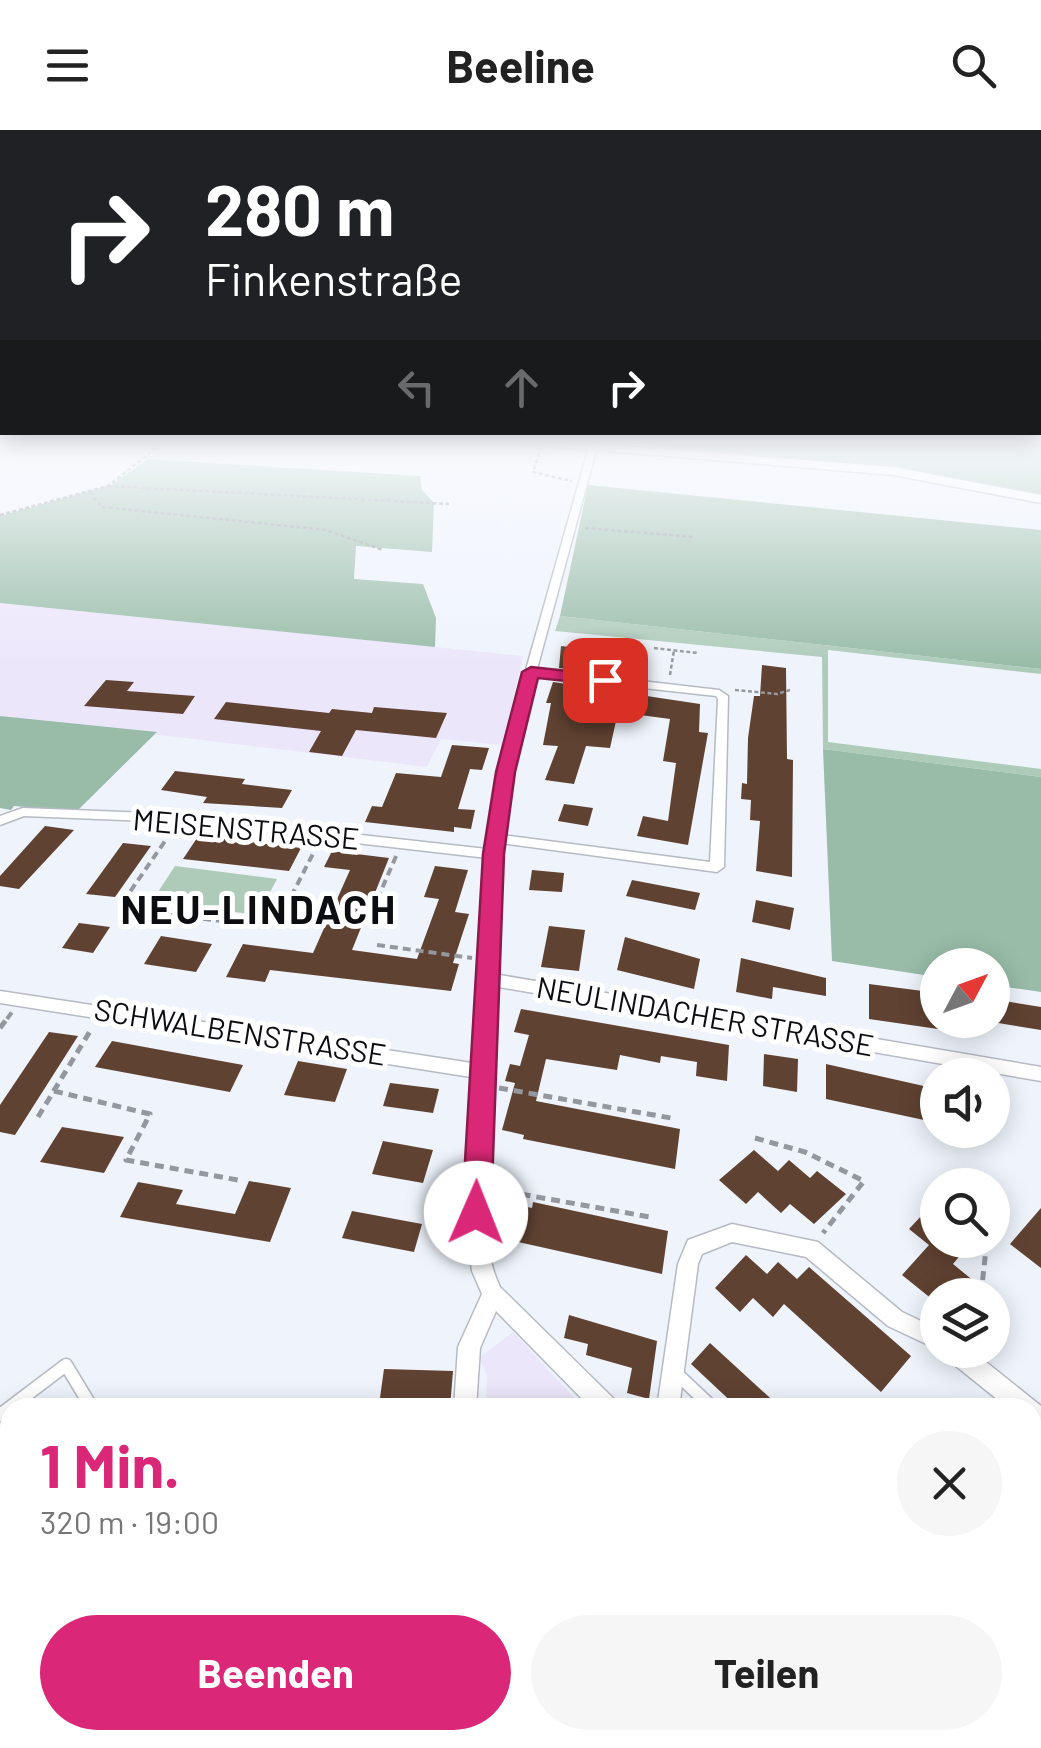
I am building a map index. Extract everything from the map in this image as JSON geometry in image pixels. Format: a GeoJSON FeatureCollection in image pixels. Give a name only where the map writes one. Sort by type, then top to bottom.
{"type":"FeatureCollection","features":[{"type":"Feature","properties":{"kind":"street"},"geometry":{"type":"LineString","coordinates":[[575,517],[506,772],[494,846],[480,1077],[477,1250],[493,1294],[597,1398]]}},
{"type":"Feature","properties":{"kind":"street"},"geometry":{"type":"LineString","coordinates":[[531,672],[719,693]]}},
{"type":"Feature","properties":{"kind":"street","name":"MEISENSTRASSE"},"geometry":{"type":"LineString","coordinates":[[0,821],[23,812],[180,819],[402,845],[494,846],[717,867],[724,698],[719,693]]}},
{"type":"Feature","properties":{"kind":"street","name":"NEULINDACHER STRASSE"},"geometry":{"type":"LineString","coordinates":[[488,970],[1041,1074]]}},
{"type":"Feature","properties":{"kind":"street","name":"SCHWALBENSTRASSE"},"geometry":{"type":"LineString","coordinates":[[0,997],[480,1077]]}},
{"type":"Feature","properties":{"kind":"street"},"geometry":{"type":"LineString","coordinates":[[670,1398],[688,1264],[695,1247],[732,1233],[811,1248],[895,1318],[920,1331]]}},
{"type":"Feature","properties":{"kind":"street"},"geometry":{"type":"LineString","coordinates":[[466,1398],[469,1346],[493,1294]]}},
{"type":"Feature","properties":{"kind":"street"},"geometry":{"type":"LineString","coordinates":[[976,1368],[1014,1398]]}},
{"type":"Feature","properties":{"kind":"lane"},"geometry":{"type":"LineString","coordinates":[[22,1398],[66,1365],[86,1398]]}},
{"type":"Feature","properties":{"kind":"lane"},"geometry":{"type":"LineString","coordinates":[[675,1372],[702,1398]]}},
{"type":"Feature","properties":{"kind":"path"},"geometry":{"type":"LineString","coordinates":[[187,517],[256,525],[316,526],[365,540],[383,550]]}},
{"type":"Feature","properties":{"kind":"path"},"geometry":{"type":"LineString","coordinates":[[572,527],[695,537]]}},
{"type":"Feature","properties":{"kind":"path"},"geometry":{"type":"LineString","coordinates":[[654,648],[698,653]]}},
{"type":"Feature","properties":{"kind":"path"},"geometry":{"type":"LineString","coordinates":[[668,686],[674,650]]}},
{"type":"Feature","properties":{"kind":"path"},"geometry":{"type":"LineString","coordinates":[[719,693],[790,690]]}},
{"type":"Feature","properties":{"kind":"path"},"geometry":{"type":"LineString","coordinates":[[180,819],[125,899],[128,910],[264,926],[279,920],[323,836]]}},
{"type":"Feature","properties":{"kind":"path"},"geometry":{"type":"LineString","coordinates":[[368,924],[402,845]]}},
{"type":"Feature","properties":{"kind":"path"},"geometry":{"type":"LineString","coordinates":[[378,945],[488,970]]}},
{"type":"Feature","properties":{"kind":"path"},"geometry":{"type":"LineString","coordinates":[[38,1117],[102,1011]]}},
{"type":"Feature","properties":{"kind":"path"},"geometry":{"type":"LineString","coordinates":[[480,1077],[671,1118]]}},
{"type":"Feature","properties":{"kind":"path"},"geometry":{"type":"LineString","coordinates":[[54,1091],[150,1114],[126,1160],[238,1180]]}},
{"type":"Feature","properties":{"kind":"path"},"geometry":{"type":"LineString","coordinates":[[755,1138],[805,1152],[864,1180],[811,1248]]}},
{"type":"Feature","properties":{"kind":"path"},"geometry":{"type":"LineString","coordinates":[[477,1186],[650,1217]]}},
{"type":"Feature","properties":{"kind":"shaded area"},"geometry":{"type":"Polygon","coordinates":[[[0,603],[523,656],[503,745],[441,739],[427,767],[0,716],[0,603]]]}},
{"type":"Feature","properties":{"kind":"shaded area"},"geometry":{"type":"Polygon","coordinates":[[[513,1332],[575,1398],[486,1398],[487,1375],[479,1358],[513,1332]]]}},
{"type":"Feature","properties":{"kind":"green space"},"geometry":{"type":"Polygon","coordinates":[[[0,517],[433,517],[432,552],[356,546],[354,579],[423,584],[436,618],[435,647],[0,603],[0,517]]]}},
{"type":"Feature","properties":{"kind":"green space"},"geometry":{"type":"Polygon","coordinates":[[[581,517],[905,517],[1041,530],[1041,669],[560,616],[581,517]]]}},
{"type":"Feature","properties":{"kind":"green space"},"geometry":{"type":"Polygon","coordinates":[[[560,616],[1041,669],[1041,674],[828,650],[828,742],[1041,769],[1041,777],[823,749],[822,657],[555,631],[560,616]]]}},
{"type":"Feature","properties":{"kind":"green space"},"geometry":{"type":"Polygon","coordinates":[[[0,716],[157,732],[77,811],[14,806],[11,810],[0,808],[0,716]]]}},
{"type":"Feature","properties":{"kind":"green space"},"geometry":{"type":"Polygon","coordinates":[[[823,749],[1041,777],[1041,992],[1010,987],[1010,948],[920,948],[920,974],[832,961],[823,749]]]}},
{"type":"Feature","properties":{"kind":"green space"},"geometry":{"type":"Polygon","coordinates":[[[175,866],[277,879],[258,915],[152,901],[175,866]]]}},
{"type":"Feature","properties":{"kind":"building"},"geometry":{"type":"Polygon","coordinates":[[[561,646],[597,650],[596,658],[610,659],[607,673],[559,668],[561,646]]]}},
{"type":"Feature","properties":{"kind":"building"},"geometry":{"type":"Polygon","coordinates":[[[762,665],[786,668],[787,759],[793,760],[792,877],[756,871],[760,821],[750,820],[751,800],[741,799],[742,783],[747,784],[748,738],[754,696],[760,696],[762,665]]]}},
{"type":"Feature","properties":{"kind":"building"},"geometry":{"type":"Polygon","coordinates":[[[106,680],[134,682],[127,691],[195,696],[183,714],[84,706],[106,680]]]}},
{"type":"Feature","properties":{"kind":"building"},"geometry":{"type":"Polygon","coordinates":[[[553,682],[700,704],[699,732],[708,733],[688,845],[637,836],[643,816],[668,821],[676,763],[663,761],[670,719],[618,712],[610,748],[586,746],[574,784],[545,780],[558,746],[543,745],[551,703],[546,703],[553,682]]]}},
{"type":"Feature","properties":{"kind":"building"},"geometry":{"type":"Polygon","coordinates":[[[226,702],[329,713],[332,709],[372,713],[374,707],[447,713],[436,738],[356,730],[342,756],[309,752],[321,731],[214,719],[226,702]]]}},
{"type":"Feature","properties":{"kind":"building"},"geometry":{"type":"Polygon","coordinates":[[[452,745],[489,748],[482,770],[470,769],[458,809],[475,810],[471,829],[454,827],[454,832],[365,822],[372,806],[382,807],[396,773],[441,777],[452,745]]]}},
{"type":"Feature","properties":{"kind":"building"},"geometry":{"type":"Polygon","coordinates":[[[175,771],[245,779],[242,784],[292,790],[282,808],[203,803],[207,797],[161,790],[175,771]]]}},
{"type":"Feature","properties":{"kind":"building"},"geometry":{"type":"Polygon","coordinates":[[[564,804],[593,808],[588,826],[558,821],[564,804]]]}},
{"type":"Feature","properties":{"kind":"building"},"geometry":{"type":"Polygon","coordinates":[[[45,826],[74,830],[19,889],[0,886],[0,876],[45,826]]]}},
{"type":"Feature","properties":{"kind":"building"},"geometry":{"type":"Polygon","coordinates":[[[199,835],[301,848],[289,871],[183,859],[199,835]]]}},
{"type":"Feature","properties":{"kind":"building"},"geometry":{"type":"Polygon","coordinates":[[[123,843],[151,846],[115,897],[86,894],[123,843]]]}},
{"type":"Feature","properties":{"kind":"building"},"geometry":{"type":"Polygon","coordinates":[[[332,851],[389,858],[352,950],[417,959],[439,899],[424,897],[435,866],[468,870],[455,912],[469,914],[453,963],[459,964],[451,991],[270,970],[265,982],[226,977],[243,944],[313,953],[350,870],[324,867],[332,851]]]}},
{"type":"Feature","properties":{"kind":"building"},"geometry":{"type":"Polygon","coordinates":[[[532,870],[564,873],[562,892],[529,890],[532,870]]]}},
{"type":"Feature","properties":{"kind":"building"},"geometry":{"type":"Polygon","coordinates":[[[632,880],[700,893],[695,910],[626,896],[632,880]]]}},
{"type":"Feature","properties":{"kind":"building"},"geometry":{"type":"Polygon","coordinates":[[[756,900],[794,908],[790,930],[752,922],[756,900]]]}},
{"type":"Feature","properties":{"kind":"building"},"geometry":{"type":"Polygon","coordinates":[[[79,923],[110,927],[93,953],[62,948],[79,923]]]}},
{"type":"Feature","properties":{"kind":"building"},"geometry":{"type":"Polygon","coordinates":[[[549,926],[585,930],[579,971],[541,967],[549,926]]]}},
{"type":"Feature","properties":{"kind":"building"},"geometry":{"type":"Polygon","coordinates":[[[161,936],[212,944],[196,972],[144,964],[161,936]]]}},
{"type":"Feature","properties":{"kind":"building"},"geometry":{"type":"Polygon","coordinates":[[[625,937],[700,959],[694,989],[617,970],[625,937]]]}},
{"type":"Feature","properties":{"kind":"building"},"geometry":{"type":"Polygon","coordinates":[[[741,958],[826,978],[826,996],[773,987],[772,999],[736,992],[741,958]]]}},
{"type":"Feature","properties":{"kind":"building"},"geometry":{"type":"Polygon","coordinates":[[[869,984],[920,991],[920,1026],[869,1019],[869,984]]]}},
{"type":"Feature","properties":{"kind":"building"},"geometry":{"type":"Polygon","coordinates":[[[1010,1002],[1041,1007],[1041,1030],[1010,1025],[1010,1002]]]}},
{"type":"Feature","properties":{"kind":"building"},"geometry":{"type":"Polygon","coordinates":[[[521,1009],[729,1045],[727,1081],[696,1076],[697,1062],[661,1056],[660,1063],[620,1055],[617,1070],[546,1059],[536,1101],[680,1129],[675,1169],[523,1139],[524,1135],[502,1130],[515,1083],[505,1081],[510,1064],[520,1066],[529,1035],[514,1032],[521,1009]]]}},
{"type":"Feature","properties":{"kind":"building"},"geometry":{"type":"Polygon","coordinates":[[[49,1032],[78,1036],[15,1135],[0,1132],[0,1105],[49,1032]]]}},
{"type":"Feature","properties":{"kind":"building"},"geometry":{"type":"Polygon","coordinates":[[[112,1041],[243,1065],[230,1092],[95,1067],[112,1041]]]}},
{"type":"Feature","properties":{"kind":"building"},"geometry":{"type":"Polygon","coordinates":[[[764,1054],[798,1059],[797,1092],[763,1086],[764,1054]]]}},
{"type":"Feature","properties":{"kind":"building"},"geometry":{"type":"Polygon","coordinates":[[[298,1061],[347,1069],[335,1102],[284,1095],[298,1061]]]}},
{"type":"Feature","properties":{"kind":"building"},"geometry":{"type":"Polygon","coordinates":[[[826,1064],[920,1085],[920,1119],[826,1099],[826,1064]]]}},
{"type":"Feature","properties":{"kind":"building"},"geometry":{"type":"Polygon","coordinates":[[[390,1083],[439,1089],[433,1113],[383,1106],[390,1083]]]}},
{"type":"Feature","properties":{"kind":"building"},"geometry":{"type":"Polygon","coordinates":[[[62,1127],[124,1137],[104,1173],[40,1162],[62,1127]]]}},
{"type":"Feature","properties":{"kind":"building"},"geometry":{"type":"Polygon","coordinates":[[[383,1141],[433,1150],[423,1183],[372,1174],[383,1141]]]}},
{"type":"Feature","properties":{"kind":"building"},"geometry":{"type":"Polygon","coordinates":[[[754,1150],[778,1171],[789,1160],[810,1178],[817,1171],[846,1194],[814,1224],[790,1204],[781,1213],[758,1192],[746,1204],[719,1180],[754,1150]]]}},
{"type":"Feature","properties":{"kind":"building"},"geometry":{"type":"Polygon","coordinates":[[[249,1181],[291,1188],[270,1242],[120,1217],[138,1182],[183,1190],[176,1204],[235,1214],[249,1181]]]}},
{"type":"Feature","properties":{"kind":"building"},"geometry":{"type":"Polygon","coordinates":[[[533,1202],[668,1231],[662,1274],[500,1238],[509,1203],[532,1208],[533,1202]]]}},
{"type":"Feature","properties":{"kind":"building"},"geometry":{"type":"Polygon","coordinates":[[[1041,1208],[1041,1268],[1010,1244],[1041,1208]]]}},
{"type":"Feature","properties":{"kind":"building"},"geometry":{"type":"Polygon","coordinates":[[[352,1211],[422,1224],[414,1252],[342,1238],[352,1211]]]}},
{"type":"Feature","properties":{"kind":"building"},"geometry":{"type":"Polygon","coordinates":[[[920,1217],[920,1238],[909,1229],[920,1217]]]}},
{"type":"Feature","properties":{"kind":"building"},"geometry":{"type":"Polygon","coordinates":[[[746,1255],[767,1274],[778,1262],[797,1279],[809,1267],[911,1356],[881,1392],[784,1304],[773,1317],[753,1298],[740,1312],[715,1288],[746,1255]]]}},
{"type":"Feature","properties":{"kind":"building"},"geometry":{"type":"Polygon","coordinates":[[[920,1255],[958,1258],[953,1264],[970,1278],[920,1278],[920,1290],[902,1275],[920,1255]]]}},
{"type":"Feature","properties":{"kind":"building"},"geometry":{"type":"Polygon","coordinates":[[[569,1315],[657,1341],[649,1398],[627,1393],[632,1368],[586,1355],[588,1344],[564,1338],[569,1315]]]}},
{"type":"Feature","properties":{"kind":"building"},"geometry":{"type":"Polygon","coordinates":[[[710,1343],[770,1398],[727,1398],[691,1364],[710,1343]]]}},
{"type":"Feature","properties":{"kind":"building"},"geometry":{"type":"Polygon","coordinates":[[[384,1369],[453,1371],[451,1398],[380,1398],[384,1369]]]}},
{"type":"Feature","properties":{"kind":"district","name":"NEU-LINDACH"},"geometry":{"type":"Point","coordinates":[259,910]}},
{"type":"Feature","properties":{"kind":"route"},"geometry":{"type":"LineString","coordinates":[[476,1213],[480,1070],[495,838],[506,772],[531,672],[605,680]]}}]}
